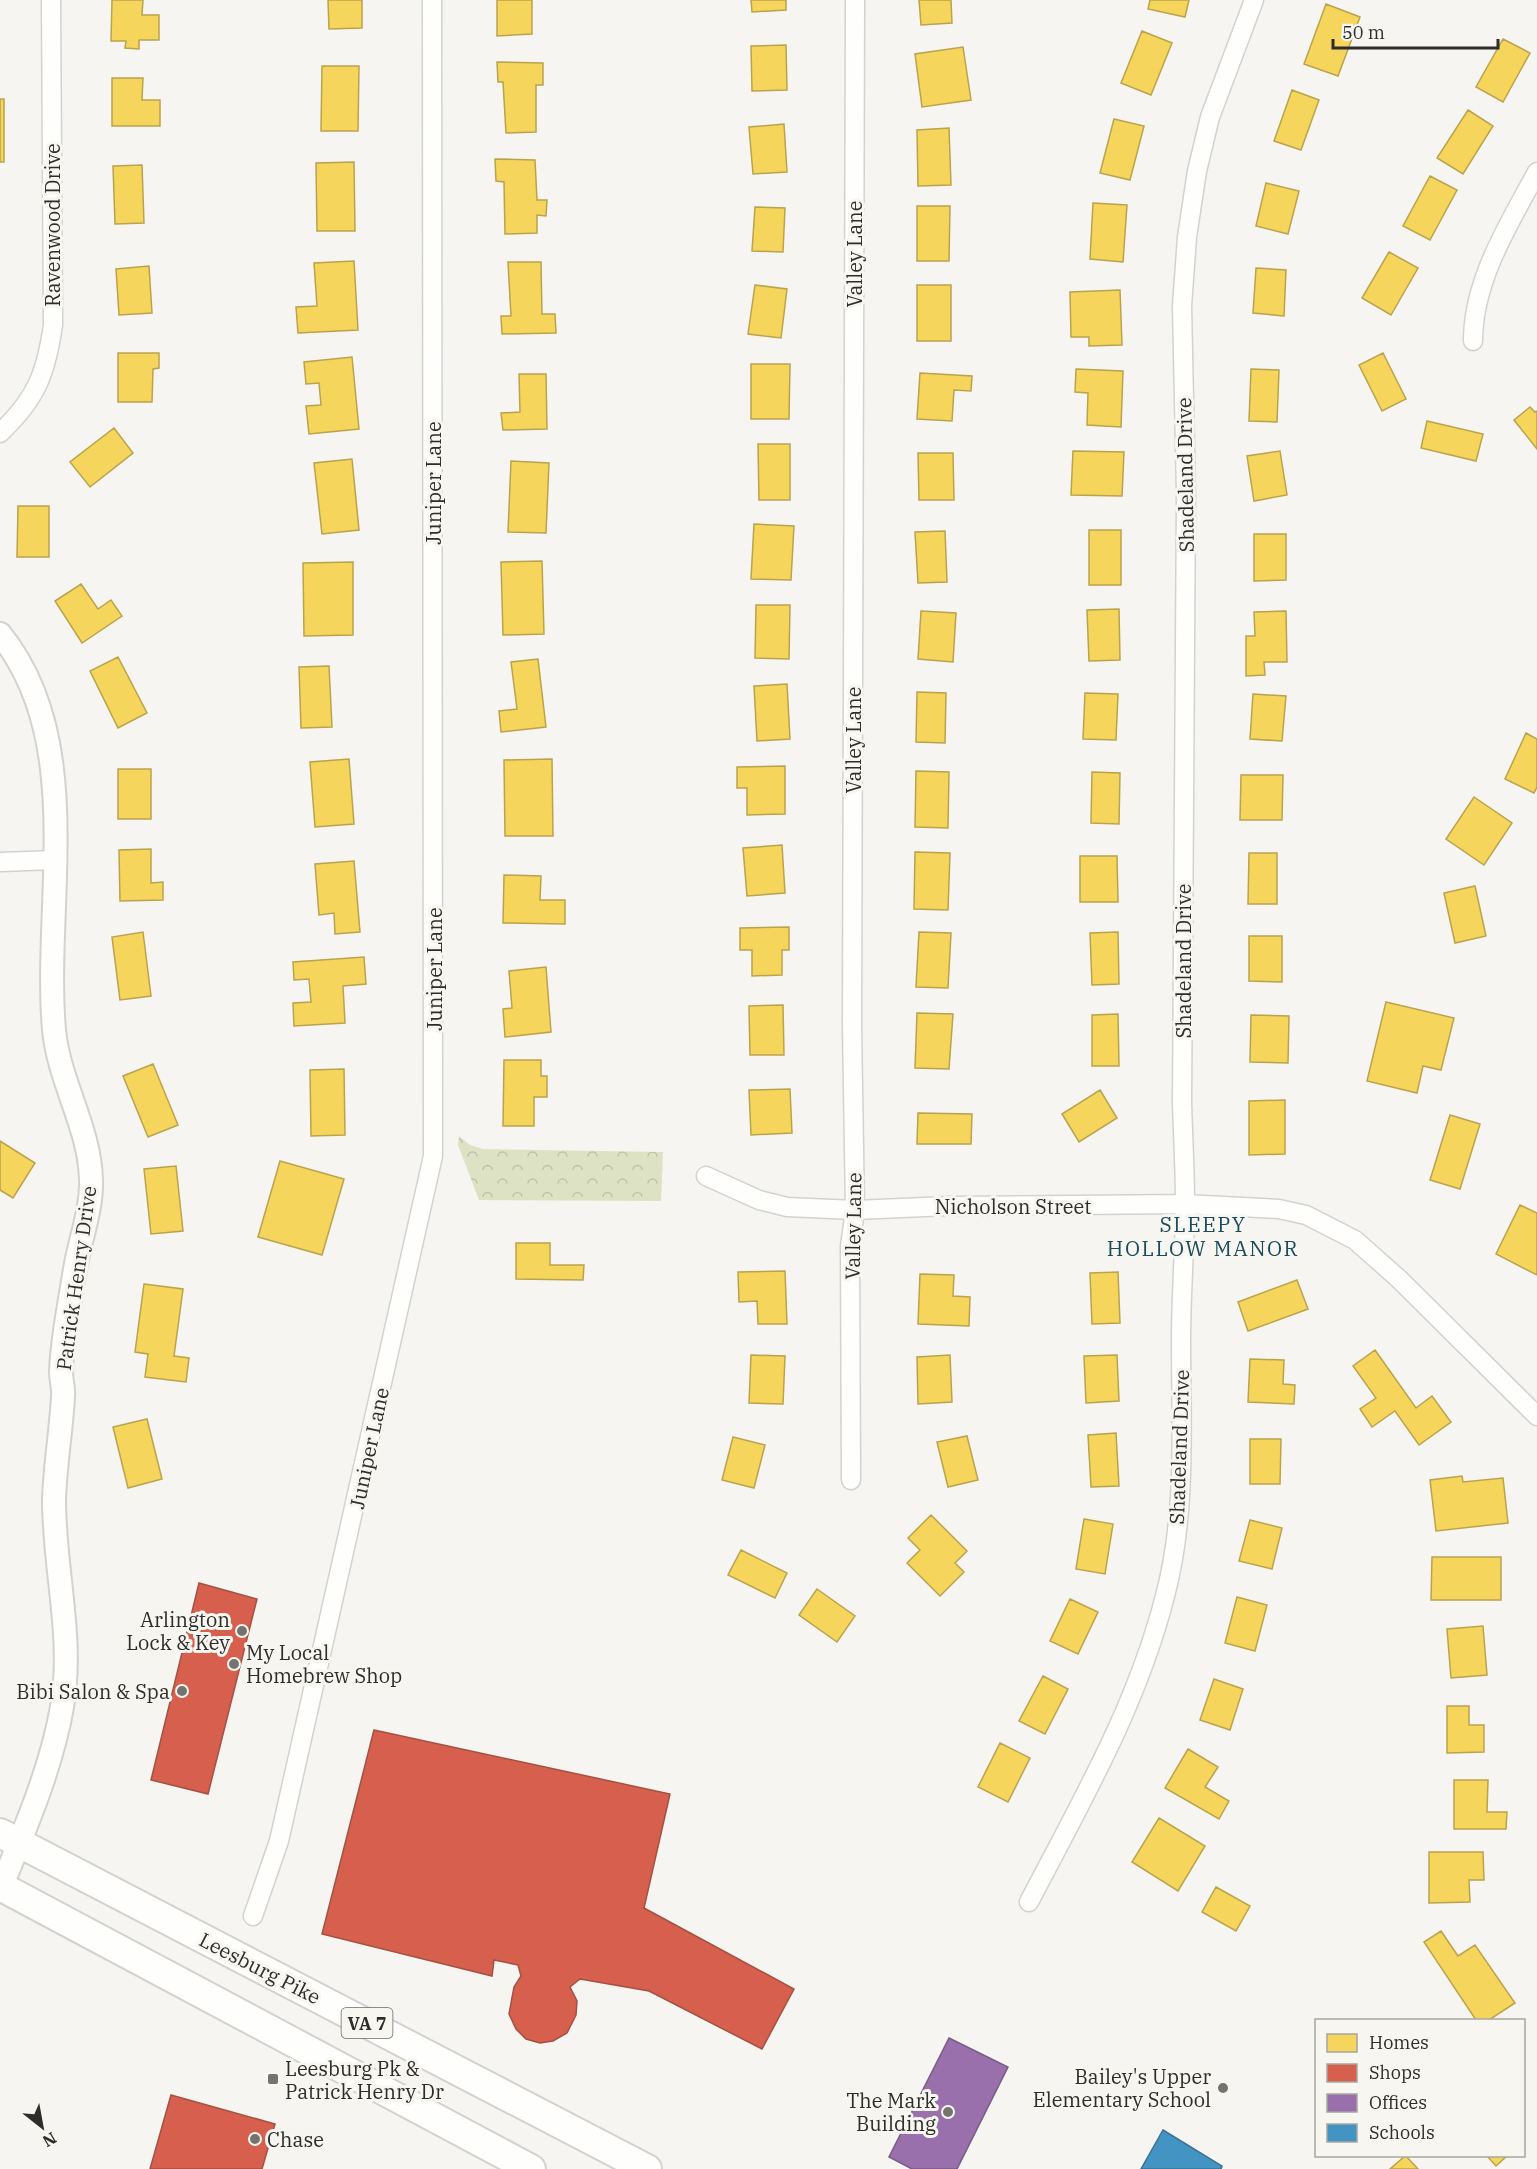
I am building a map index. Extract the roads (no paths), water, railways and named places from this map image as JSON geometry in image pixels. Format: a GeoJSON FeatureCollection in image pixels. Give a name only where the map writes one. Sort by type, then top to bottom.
{"type":"FeatureCollection","features":[{"type":"Feature","properties":{"kind":"main road","name":"Leesburg Pike"},"geometry":{"type":"LineString","coordinates":[[9,1838],[647,2169]]}},
{"type":"Feature","properties":{"kind":"main road","name":"VA 7"},"geometry":{"type":"LineString","coordinates":[[0,1888],[531,2169]]}},
{"type":"Feature","properties":{"kind":"street","name":"Ravenwood Drive"},"geometry":{"type":"LineString","coordinates":[[0,433],[28,405],[39,385],[49,355],[53,325],[51,0]]}},
{"type":"Feature","properties":{"kind":"street","name":"Juniper Lane"},"geometry":{"type":"LineString","coordinates":[[253,1916],[279,1841],[434,1156],[432,0]]}},
{"type":"Feature","properties":{"kind":"street","name":"Valley Lane"},"geometry":{"type":"LineString","coordinates":[[851,1480],[850,1246],[855,1210],[852,1014],[855,0]]}},
{"type":"Feature","properties":{"kind":"street","name":"Shadeland Drive"},"geometry":{"type":"LineString","coordinates":[[1029,1902],[1122,1723],[1143,1669],[1166,1595],[1176,1540],[1181,1448],[1181,1278],[1185,1204],[1182,1103],[1186,494],[1182,306],[1187,237],[1197,171],[1210,117],[1254,0]]}},
{"type":"Feature","properties":{"kind":"street"},"geometry":{"type":"LineString","coordinates":[[1473,341],[1477,298],[1486,272],[1537,172]]}},
{"type":"Feature","properties":{"kind":"street","name":"Patrick Henry Drive"},"geometry":{"type":"LineString","coordinates":[[0,634],[25,671],[45,722],[51,752],[54,860],[54,1032],[61,1070],[84,1136],[91,1178],[90,1202],[76,1266],[61,1373],[64,1392],[54,1499],[67,1669],[62,1709],[48,1763],[9,1838],[0,1888]]}},
{"type":"Feature","properties":{"kind":"street"},"geometry":{"type":"LineString","coordinates":[[0,862],[54,860]]}},
{"type":"Feature","properties":{"kind":"street","name":"Nicholson Street"},"geometry":{"type":"LineString","coordinates":[[706,1176],[759,1200],[788,1207],[855,1210],[948,1206],[1185,1204],[1279,1209],[1306,1215],[1355,1240],[1407,1287],[1537,1416]]}},
{"type":"Feature","properties":{"kind":"place","name":"Arlington Lock & Key"},"geometry":{"type":"Point","coordinates":[242,1631]}},
{"type":"Feature","properties":{"kind":"place","name":"My Local Homebrew Shop"},"geometry":{"type":"Point","coordinates":[234,1664]}},
{"type":"Feature","properties":{"kind":"place","name":"Bibi Salon & Spa"},"geometry":{"type":"Point","coordinates":[182,1691]}},
{"type":"Feature","properties":{"kind":"place","name":"Leesburg Pk & Patrick Henry Dr"},"geometry":{"type":"Point","coordinates":[273,2079]}},
{"type":"Feature","properties":{"kind":"place","name":"Bailey's Upper Elementary School"},"geometry":{"type":"Point","coordinates":[1223,2088]}},
{"type":"Feature","properties":{"kind":"place","name":"The Mark Building"},"geometry":{"type":"Point","coordinates":[948,2112]}},
{"type":"Feature","properties":{"kind":"place","name":"Chase"},"geometry":{"type":"Point","coordinates":[255,2139]}},
{"type":"Feature","properties":{"kind":"district","name":"SLEEPY HOLLOW MANOR"},"geometry":{"type":"Point","coordinates":[1203,1236]}}]}
